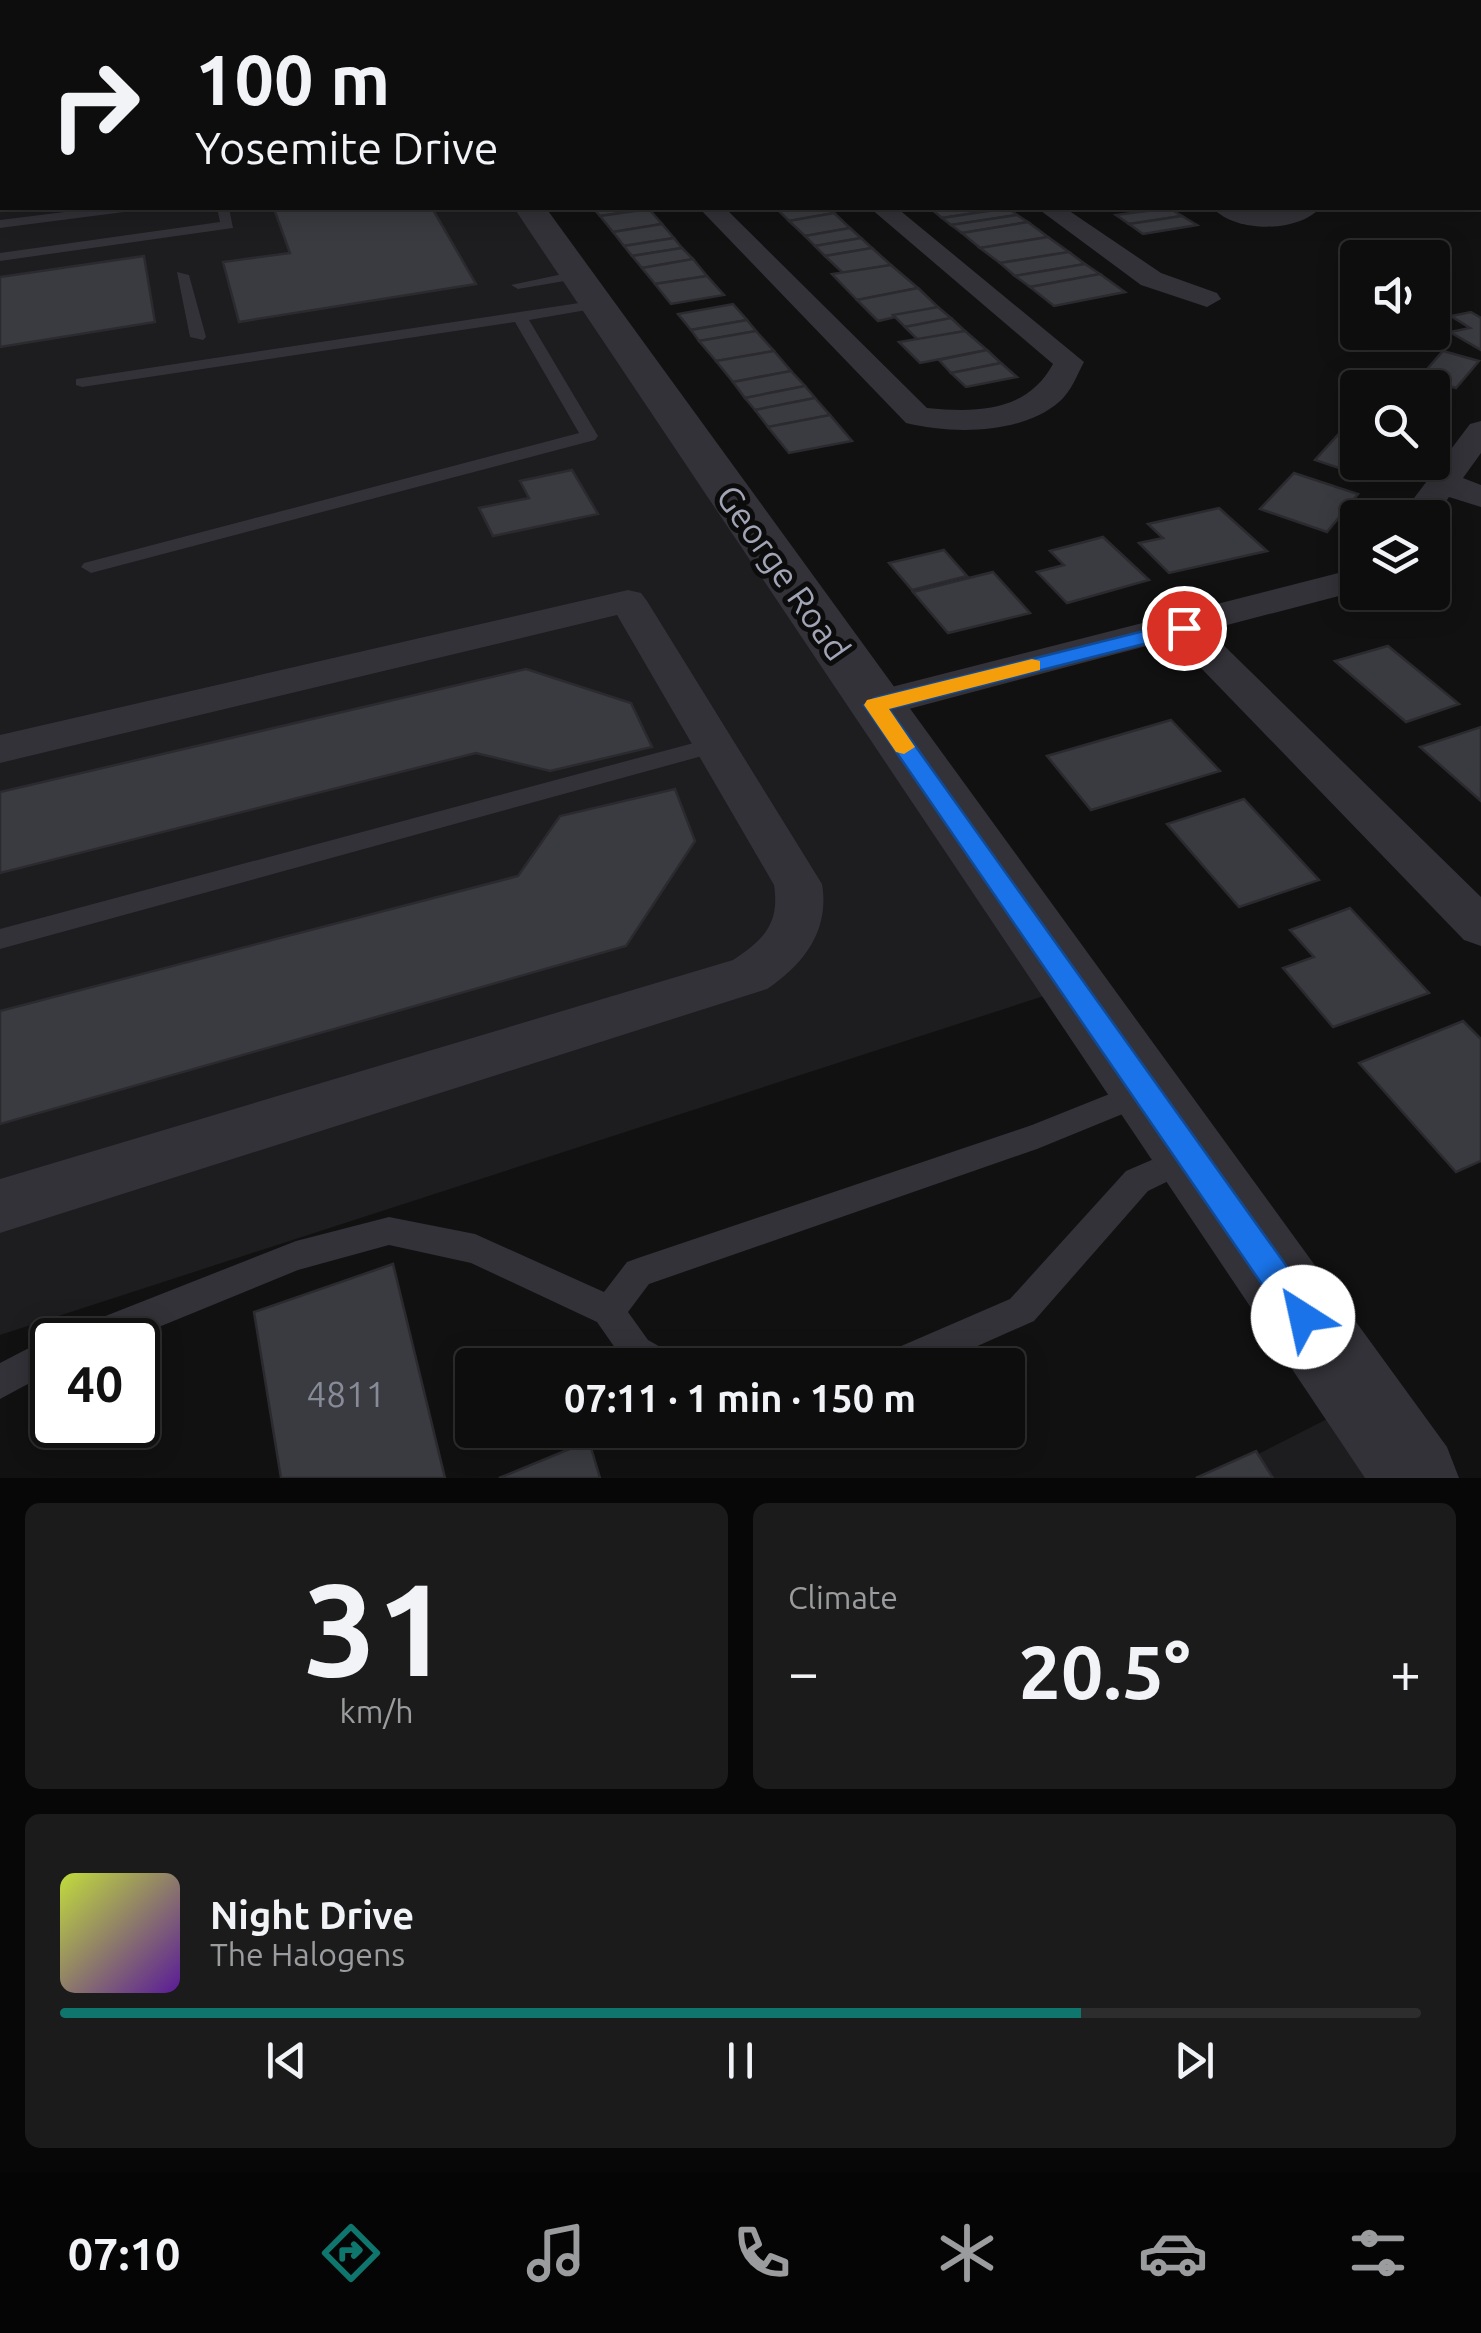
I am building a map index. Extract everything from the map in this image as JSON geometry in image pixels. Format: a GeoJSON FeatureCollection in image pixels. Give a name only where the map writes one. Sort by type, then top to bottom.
{"type":"FeatureCollection","features":[{"type":"Feature","properties":{"kind":"street","name":"George Road"},"geometry":{"type":"LineString","coordinates":[[531,210],[1416,1478]]}},
{"type":"Feature","properties":{"kind":"street"},"geometry":{"type":"LineString","coordinates":[[713,210],[917,416],[954,421],[1012,413],[1050,394],[1068,362],[884,210]]}},
{"type":"Feature","properties":{"kind":"street"},"geometry":{"type":"LineString","coordinates":[[1052,210],[1151,279],[1208,299]]}},
{"type":"Feature","properties":{"kind":"street"},"geometry":{"type":"LineString","coordinates":[[1232,210],[1267,220],[1289,218],[1304,210]]}},
{"type":"Feature","properties":{"kind":"street"},"geometry":{"type":"LineString","coordinates":[[1430,500],[1481,431]]}},
{"type":"Feature","properties":{"kind":"street"},"geometry":{"type":"LineString","coordinates":[[1444,483],[1481,497]]}},
{"type":"Feature","properties":{"kind":"street"},"geometry":{"type":"LineString","coordinates":[[875,705],[1184,628],[1340,584]]}},
{"type":"Feature","properties":{"kind":"street"},"geometry":{"type":"LineString","coordinates":[[0,748],[628,601],[798,884],[803,902],[797,932],[778,958],[749,975],[0,1206]]}},
{"type":"Feature","properties":{"kind":"street"},"geometry":{"type":"LineString","coordinates":[[1184,628],[1481,926]]}},
{"type":"Feature","properties":{"kind":"lane"},"geometry":{"type":"LineString","coordinates":[[0,224],[108,210]]}},
{"type":"Feature","properties":{"kind":"lane"},"geometry":{"type":"LineString","coordinates":[[0,257],[228,225],[224,210]]}},
{"type":"Feature","properties":{"kind":"lane"},"geometry":{"type":"LineString","coordinates":[[182,275],[198,336]]}},
{"type":"Feature","properties":{"kind":"lane"},"geometry":{"type":"LineString","coordinates":[[518,285],[588,290]]}},
{"type":"Feature","properties":{"kind":"lane"},"geometry":{"type":"LineString","coordinates":[[82,382],[520,318],[588,290]]}},
{"type":"Feature","properties":{"kind":"lane"},"geometry":{"type":"LineString","coordinates":[[91,567],[590,436],[520,318]]}},
{"type":"Feature","properties":{"kind":"lane"},"geometry":{"type":"LineString","coordinates":[[0,938],[716,745]]}},
{"type":"Feature","properties":{"kind":"lane"},"geometry":{"type":"LineString","coordinates":[[609,1311],[638,1273],[1037,1136],[1145,1092]]}},
{"type":"Feature","properties":{"kind":"lane"},"geometry":{"type":"LineString","coordinates":[[936,1348],[1022,1310],[1137,1180],[1190,1156]]}},
{"type":"Feature","properties":{"kind":"lane"},"geometry":{"type":"LineString","coordinates":[[142,1318],[296,1256],[389,1232],[475,1249],[609,1311],[633,1348]]}},
{"type":"Feature","properties":{"kind":"lane"},"geometry":{"type":"LineString","coordinates":[[0,1382],[30,1365]]}},
{"type":"Feature","properties":{"kind":"shaded area"},"geometry":{"type":"Polygon","coordinates":[[[0,210],[516,210],[1047,995],[52,1318],[30,1318],[30,1325],[0,1335],[0,210]]]}},
{"type":"Feature","properties":{"kind":"shaded area"},"geometry":{"type":"Polygon","coordinates":[[[1333,1416],[1375,1478],[1211,1478],[1333,1416]]]}},
{"type":"Feature","properties":{"kind":"building"},"geometry":{"type":"Polygon","coordinates":[[[274,210],[433,210],[476,284],[239,322],[223,262],[290,253],[274,210]]]}},
{"type":"Feature","properties":{"kind":"building"},"geometry":{"type":"Polygon","coordinates":[[[595,210],[642,210],[600,216],[595,210]]]}},
{"type":"Feature","properties":{"kind":"building"},"geometry":{"type":"Polygon","coordinates":[[[650,210],[662,224],[613,232],[600,216],[650,210]]]}},
{"type":"Feature","properties":{"kind":"building"},"geometry":{"type":"Polygon","coordinates":[[[778,210],[834,213],[789,221],[778,210]]]}},
{"type":"Feature","properties":{"kind":"building"},"geometry":{"type":"Polygon","coordinates":[[[932,210],[995,210],[942,218],[932,210]]]}},
{"type":"Feature","properties":{"kind":"building"},"geometry":{"type":"Polygon","coordinates":[[[995,210],[1011,210],[1017,215],[951,225],[942,218],[995,210]]]}},
{"type":"Feature","properties":{"kind":"building"},"geometry":{"type":"Polygon","coordinates":[[[1172,210],[1182,216],[1129,224],[1116,215],[1172,210]]]}},
{"type":"Feature","properties":{"kind":"building"},"geometry":{"type":"Polygon","coordinates":[[[834,213],[850,228],[805,236],[789,221],[834,213]]]}},
{"type":"Feature","properties":{"kind":"building"},"geometry":{"type":"Polygon","coordinates":[[[1017,215],[1028,222],[962,233],[951,225],[1017,215]]]}},
{"type":"Feature","properties":{"kind":"building"},"geometry":{"type":"Polygon","coordinates":[[[1182,216],[1197,225],[1143,234],[1129,224],[1182,216]]]}},
{"type":"Feature","properties":{"kind":"building"},"geometry":{"type":"Polygon","coordinates":[[[1028,222],[1048,237],[980,248],[962,233],[1028,222]]]}},
{"type":"Feature","properties":{"kind":"building"},"geometry":{"type":"Polygon","coordinates":[[[662,224],[674,238],[624,246],[613,232],[662,224]]]}},
{"type":"Feature","properties":{"kind":"building"},"geometry":{"type":"Polygon","coordinates":[[[850,228],[861,238],[815,246],[805,236],[850,228]]]}},
{"type":"Feature","properties":{"kind":"building"},"geometry":{"type":"Polygon","coordinates":[[[1048,237],[1069,252],[1000,263],[980,248],[1048,237]]]}},
{"type":"Feature","properties":{"kind":"building"},"geometry":{"type":"Polygon","coordinates":[[[674,238],[682,248],[632,256],[624,246],[674,238]]]}},
{"type":"Feature","properties":{"kind":"building"},"geometry":{"type":"Polygon","coordinates":[[[861,238],[872,248],[825,256],[815,246],[861,238]]]}},
{"type":"Feature","properties":{"kind":"building"},"geometry":{"type":"Polygon","coordinates":[[[682,248],[693,259],[642,268],[632,256],[682,248]]]}},
{"type":"Feature","properties":{"kind":"building"},"geometry":{"type":"Polygon","coordinates":[[[872,248],[891,265],[843,273],[825,256],[872,248]]]}},
{"type":"Feature","properties":{"kind":"building"},"geometry":{"type":"Polygon","coordinates":[[[1069,252],[1085,264],[1015,276],[1000,263],[1069,252]]]}},
{"type":"Feature","properties":{"kind":"building"},"geometry":{"type":"Polygon","coordinates":[[[144,256],[155,322],[0,347],[0,277],[144,256]]]}},
{"type":"Feature","properties":{"kind":"building"},"geometry":{"type":"Polygon","coordinates":[[[693,259],[707,276],[655,284],[642,268],[693,259]]]}},
{"type":"Feature","properties":{"kind":"building"},"geometry":{"type":"Polygon","coordinates":[[[1085,264],[1100,274],[1030,287],[1015,276],[1085,264]]]}},
{"type":"Feature","properties":{"kind":"building"},"geometry":{"type":"Polygon","coordinates":[[[891,265],[918,288],[857,300],[832,274],[891,265]]]}},
{"type":"Feature","properties":{"kind":"building"},"geometry":{"type":"Polygon","coordinates":[[[1100,274],[1125,292],[1054,306],[1030,287],[1100,274]]]}},
{"type":"Feature","properties":{"kind":"building"},"geometry":{"type":"Polygon","coordinates":[[[707,276],[724,295],[671,304],[655,284],[707,276]]]}},
{"type":"Feature","properties":{"kind":"building"},"geometry":{"type":"Polygon","coordinates":[[[918,288],[938,307],[878,321],[857,300],[918,288]]]}},
{"type":"Feature","properties":{"kind":"building"},"geometry":{"type":"Polygon","coordinates":[[[733,304],[747,320],[691,330],[678,314],[733,304]]]}},
{"type":"Feature","properties":{"kind":"building"},"geometry":{"type":"Polygon","coordinates":[[[938,307],[951,318],[905,327],[893,315],[938,307]]]}},
{"type":"Feature","properties":{"kind":"building"},"geometry":{"type":"Polygon","coordinates":[[[1471,312],[1481,318],[1481,350],[1450,332],[1470,328],[1451,316],[1471,312]]]}},
{"type":"Feature","properties":{"kind":"building"},"geometry":{"type":"Polygon","coordinates":[[[951,318],[965,331],[918,340],[905,327],[951,318]]]}},
{"type":"Feature","properties":{"kind":"building"},"geometry":{"type":"Polygon","coordinates":[[[747,320],[756,331],[699,341],[691,330],[747,320]]]}},
{"type":"Feature","properties":{"kind":"building"},"geometry":{"type":"Polygon","coordinates":[[[756,331],[774,351],[716,361],[699,341],[756,331]]]}},
{"type":"Feature","properties":{"kind":"building"},"geometry":{"type":"Polygon","coordinates":[[[965,331],[987,350],[920,363],[899,342],[965,331]]]}},
{"type":"Feature","properties":{"kind":"building"},"geometry":{"type":"Polygon","coordinates":[[[987,350],[1001,363],[951,373],[939,360],[987,350]]]}},
{"type":"Feature","properties":{"kind":"building"},"geometry":{"type":"Polygon","coordinates":[[[774,351],[791,371],[733,382],[716,361],[774,351]]]}},
{"type":"Feature","properties":{"kind":"building"},"geometry":{"type":"Polygon","coordinates":[[[1443,351],[1479,361],[1456,388],[1450,386],[1450,370],[1426,370],[1443,351]]]}},
{"type":"Feature","properties":{"kind":"building"},"geometry":{"type":"Polygon","coordinates":[[[1001,363],[1017,377],[966,387],[951,373],[1001,363]]]}},
{"type":"Feature","properties":{"kind":"building"},"geometry":{"type":"Polygon","coordinates":[[[791,371],[805,386],[745,398],[733,382],[791,371]]]}},
{"type":"Feature","properties":{"kind":"building"},"geometry":{"type":"Polygon","coordinates":[[[805,386],[815,398],[755,410],[745,398],[805,386]]]}},
{"type":"Feature","properties":{"kind":"building"},"geometry":{"type":"Polygon","coordinates":[[[815,398],[830,415],[768,427],[755,410],[815,398]]]}},
{"type":"Feature","properties":{"kind":"building"},"geometry":{"type":"Polygon","coordinates":[[[830,415],[852,441],[789,453],[768,427],[830,415]]]}},
{"type":"Feature","properties":{"kind":"building"},"geometry":{"type":"Polygon","coordinates":[[[1340,433],[1340,468],[1315,460],[1340,433]]]}},
{"type":"Feature","properties":{"kind":"building"},"geometry":{"type":"Polygon","coordinates":[[[572,470],[598,514],[493,536],[479,508],[529,498],[520,481],[572,470]]]}},
{"type":"Feature","properties":{"kind":"building"},"geometry":{"type":"Polygon","coordinates":[[[1294,473],[1358,494],[1353,500],[1340,500],[1340,516],[1327,532],[1260,509],[1294,473]]]}},
{"type":"Feature","properties":{"kind":"building"},"geometry":{"type":"Polygon","coordinates":[[[1219,508],[1267,551],[1169,573],[1139,543],[1163,538],[1148,524],[1219,508]]]}},
{"type":"Feature","properties":{"kind":"building"},"geometry":{"type":"Polygon","coordinates":[[[1103,537],[1149,580],[1067,603],[1037,572],[1064,565],[1050,551],[1103,537]]]}},
{"type":"Feature","properties":{"kind":"building"},"geometry":{"type":"Polygon","coordinates":[[[944,550],[967,576],[912,590],[889,563],[944,550]]]}},
{"type":"Feature","properties":{"kind":"building"},"geometry":{"type":"Polygon","coordinates":[[[993,572],[1030,613],[948,633],[913,592],[993,572]]]}},
{"type":"Feature","properties":{"kind":"building"},"geometry":{"type":"Polygon","coordinates":[[[1388,646],[1459,704],[1406,722],[1335,661],[1388,646]]]}},
{"type":"Feature","properties":{"kind":"building"},"geometry":{"type":"Polygon","coordinates":[[[526,669],[631,703],[652,747],[550,771],[476,753],[0,873],[0,792],[526,669]]]}},
{"type":"Feature","properties":{"kind":"building"},"geometry":{"type":"Polygon","coordinates":[[[1171,720],[1220,771],[1091,810],[1047,756],[1171,720]]]}},
{"type":"Feature","properties":{"kind":"building"},"geometry":{"type":"Polygon","coordinates":[[[1481,727],[1481,801],[1420,747],[1481,727]]]}},
{"type":"Feature","properties":{"kind":"building"},"geometry":{"type":"Polygon","coordinates":[[[675,789],[695,841],[626,946],[0,1124],[0,1011],[518,876],[560,816],[675,789]]]}},
{"type":"Feature","properties":{"kind":"building"},"geometry":{"type":"Polygon","coordinates":[[[1244,799],[1319,880],[1239,907],[1167,824],[1244,799]]]}},
{"type":"Feature","properties":{"kind":"building"},"geometry":{"type":"Polygon","coordinates":[[[1350,908],[1429,993],[1333,1027],[1283,968],[1314,957],[1290,930],[1350,908]]]}},
{"type":"Feature","properties":{"kind":"building"},"geometry":{"type":"Polygon","coordinates":[[[1463,1021],[1481,1039],[1481,1161],[1456,1172],[1359,1063],[1463,1021]]]}},
{"type":"Feature","properties":{"kind":"building"},"geometry":{"type":"Polygon","coordinates":[[[393,1264],[445,1478],[281,1478],[254,1312],[393,1264]]]}},
{"type":"Feature","properties":{"kind":"building"},"geometry":{"type":"Polygon","coordinates":[[[572,1448],[591,1448],[600,1478],[499,1478],[572,1448]]]}},
{"type":"Feature","properties":{"kind":"building"},"geometry":{"type":"Polygon","coordinates":[[[1256,1451],[1273,1478],[1196,1478],[1256,1451]]]}},
{"type":"Feature","properties":{"kind":"slow traffic"},"geometry":{"type":"LineString","coordinates":[[904,747],[875,705],[1032,665]]}},
{"type":"Feature","properties":{"kind":"route"},"geometry":{"type":"LineString","coordinates":[[1184,628],[875,705],[1303,1317]]}}]}
